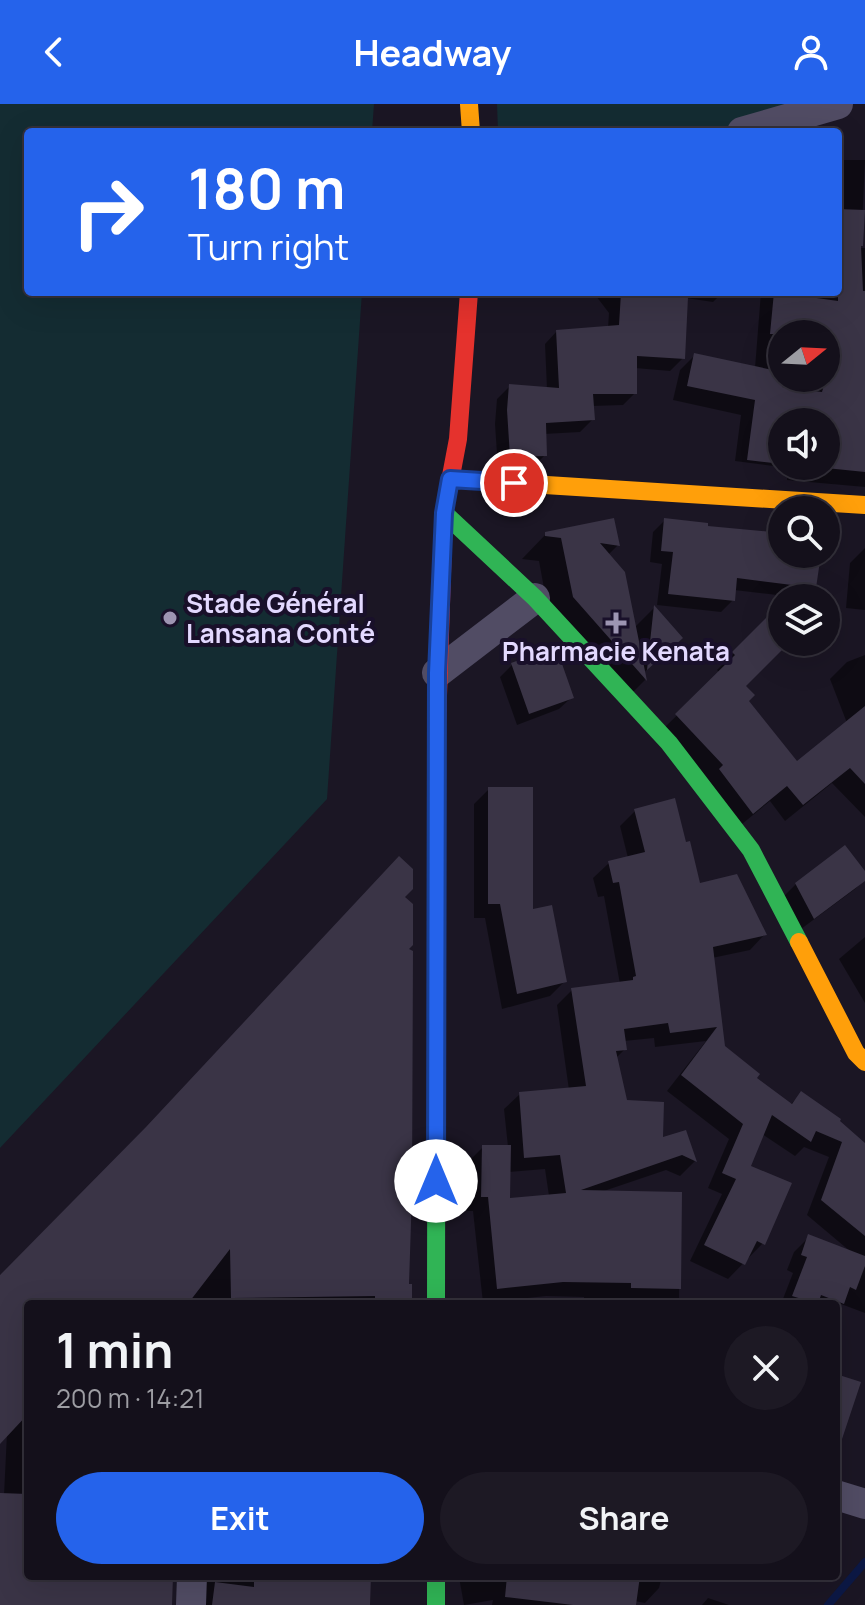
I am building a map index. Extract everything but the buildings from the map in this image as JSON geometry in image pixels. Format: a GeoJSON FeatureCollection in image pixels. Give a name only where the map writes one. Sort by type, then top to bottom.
{"type":"FeatureCollection","features":[{"type":"Feature","properties":{"kind":"street"},"geometry":{"type":"LineString","coordinates":[[469,104],[471,128]]}},
{"type":"Feature","properties":{"kind":"street"},"geometry":{"type":"LineString","coordinates":[[756,128],[838,104]]}},
{"type":"Feature","properties":{"kind":"street"},"geometry":{"type":"LineString","coordinates":[[436,1300],[437,673],[444,513],[458,439],[469,296]]}},
{"type":"Feature","properties":{"kind":"street"},"geometry":{"type":"LineString","coordinates":[[450,479],[865,505]]}},
{"type":"Feature","properties":{"kind":"street"},"geometry":{"type":"LineString","coordinates":[[444,513],[535,598],[669,743],[751,850],[862,1054]]}},
{"type":"Feature","properties":{"kind":"street"},"geometry":{"type":"LineString","coordinates":[[437,673],[535,598]]}},
{"type":"Feature","properties":{"kind":"street"},"geometry":{"type":"LineString","coordinates":[[840,1496],[865,1504]]}},
{"type":"Feature","properties":{"kind":"street"},"geometry":{"type":"LineString","coordinates":[[191,1605],[192,1580]]}},
{"type":"Feature","properties":{"kind":"street"},"geometry":{"type":"LineString","coordinates":[[436,1580],[436,1605]]}},
{"type":"Feature","properties":{"kind":"green space","name":"Stade Général Lansana Conté"},"geometry":{"type":"Polygon","coordinates":[[[0,104],[374,104],[372,128],[24,128],[24,296],[362,296],[327,799],[0,1148],[0,104]]]}},
{"type":"Feature","properties":{"kind":"green space"},"geometry":{"type":"Polygon","coordinates":[[[497,104],[810,104],[727,128],[498,128],[497,104]]]}},
{"type":"Feature","properties":{"kind":"waterway"},"geometry":{"type":"LineString","coordinates":[[828,1605],[865,1562]]}},
{"type":"Feature","properties":{"kind":"traffic: fast"},"geometry":{"type":"LineString","coordinates":[[444,513],[535,598],[669,743],[751,850],[799,942]]}},
{"type":"Feature","properties":{"kind":"traffic: fast"},"geometry":{"type":"LineString","coordinates":[[436,1300],[437,726]]}},
{"type":"Feature","properties":{"kind":"traffic: fast"},"geometry":{"type":"LineString","coordinates":[[436,1580],[436,1605]]}},
{"type":"Feature","properties":{"kind":"traffic: slow"},"geometry":{"type":"LineString","coordinates":[[469,104],[471,128]]}},
{"type":"Feature","properties":{"kind":"traffic: slow"},"geometry":{"type":"LineString","coordinates":[[450,479],[865,505]]}},
{"type":"Feature","properties":{"kind":"traffic: slow"},"geometry":{"type":"LineString","coordinates":[[799,942],[856,1053],[865,1062]]}},
{"type":"Feature","properties":{"kind":"traffic: jam"},"geometry":{"type":"LineString","coordinates":[[437,726],[444,513],[458,439],[469,296]]}},
{"type":"Feature","properties":{"kind":"place","name":"Stade Général Lansana Conté"},"geometry":{"type":"Point","coordinates":[170,618]}},
{"type":"Feature","properties":{"kind":"place","name":"Pharmacie Kenata"},"geometry":{"type":"Point","coordinates":[616,623]}},
{"type":"Feature","properties":{"kind":"route"},"geometry":{"type":"LineString","coordinates":[[436,1181],[437,673],[444,513],[450,479],[514,483]]}}]}
